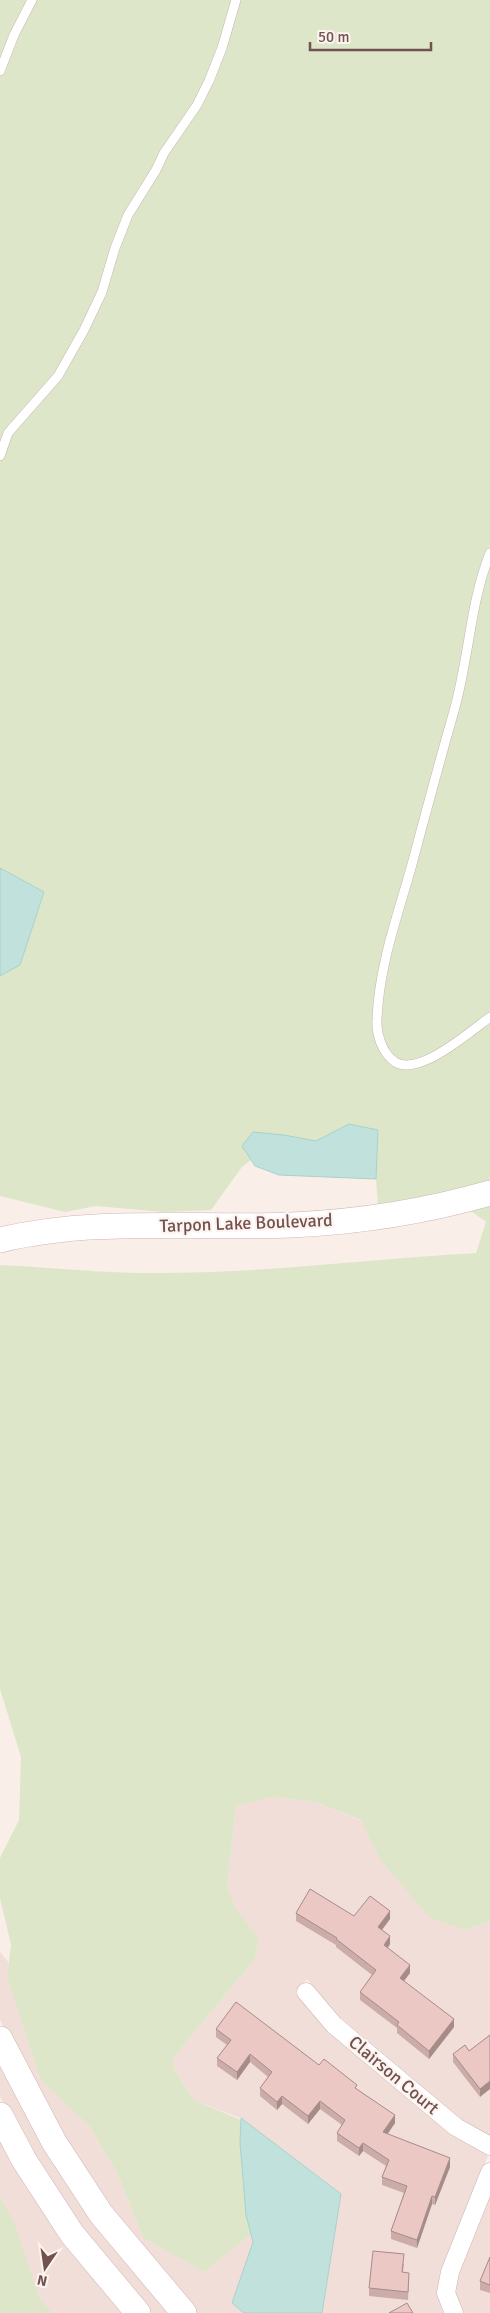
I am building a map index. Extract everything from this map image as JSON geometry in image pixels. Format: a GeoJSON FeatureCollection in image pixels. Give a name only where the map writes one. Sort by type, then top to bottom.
{"type":"FeatureCollection","features":[{"type":"Feature","properties":{"kind":"street","name":"Tarpon Lake Boulevard"},"geometry":{"type":"LineString","coordinates":[[0,1240],[65,1229],[292,1225],[347,1220],[411,1211],[490,1193]]}},
{"type":"Feature","properties":{"kind":"street","name":"Clairson Court"},"geometry":{"type":"LineString","coordinates":[[306,1992],[334,2024],[456,2128],[490,2146]]}},
{"type":"Feature","properties":{"kind":"street"},"geometry":{"type":"LineString","coordinates":[[0,2039],[54,2142],[100,2214],[184,2313]]}},
{"type":"Feature","properties":{"kind":"street"},"geometry":{"type":"LineString","coordinates":[[0,2115],[24,2160],[72,2234],[138,2313]]}},
{"type":"Feature","properties":{"kind":"street"},"geometry":{"type":"LineString","coordinates":[[454,2313],[446,2293],[450,2272],[490,2172]]}},
{"type":"Feature","properties":{"kind":"lane"},"geometry":{"type":"LineString","coordinates":[[0,71],[14,35],[32,0]]}},
{"type":"Feature","properties":{"kind":"lane"},"geometry":{"type":"LineString","coordinates":[[0,456],[8,433],[58,376],[84,330],[102,292],[119,235],[128,215],[156,170],[164,153],[194,111],[209,81],[222,48],[236,0]]}},
{"type":"Feature","properties":{"kind":"lane"},"geometry":{"type":"LineString","coordinates":[[490,553],[476,600],[456,703],[399,904],[383,968],[376,1021],[378,1035],[384,1050],[393,1060],[408,1065],[417,1064],[439,1053],[490,1017]]}},
{"type":"Feature","properties":{"kind":"shaded area"},"geometry":{"type":"Polygon","coordinates":[[[273,1797],[314,1802],[362,1821],[379,1858],[466,1930],[490,1921],[490,2136],[461,2119],[340,2017],[307,1979],[295,1992],[328,2032],[451,2135],[488,2156],[442,2268],[438,2297],[443,2313],[322,2313],[341,2194],[242,2119],[194,2100],[175,2071],[173,2058],[255,1959],[259,1939],[235,1909],[227,1887],[236,1806],[273,1797]]]}},
{"type":"Feature","properties":{"kind":"shaded area"},"geometry":{"type":"Polygon","coordinates":[[[0,1952],[9,1963],[7,1977],[40,2079],[90,2127],[118,2175],[143,2238],[204,2272],[252,2234],[253,2242],[232,2303],[244,2313],[196,2313],[107,2207],[61,2137],[0,2020],[0,1952]]]}},
{"type":"Feature","properties":{"kind":"shaded area"},"geometry":{"type":"Polygon","coordinates":[[[0,2058],[172,2313],[150,2313],[79,2228],[31,2155],[0,2096],[0,2058]]]}},
{"type":"Feature","properties":{"kind":"shaded area"},"geometry":{"type":"Polygon","coordinates":[[[0,2134],[126,2313],[53,2313],[40,2299],[13,2223],[0,2196],[0,2134]]]}},
{"type":"Feature","properties":{"kind":"shaded area"},"geometry":{"type":"Polygon","coordinates":[[[490,2195],[490,2313],[465,2313],[457,2303],[454,2292],[458,2274],[490,2195]]]}},
{"type":"Feature","properties":{"kind":"green space"},"geometry":{"type":"Polygon","coordinates":[[[0,0],[490,0],[490,1183],[378,1206],[376,1179],[378,1130],[350,1124],[316,1141],[242,1146],[251,1160],[242,1167],[211,1210],[163,1212],[96,1206],[65,1212],[0,1196],[0,976],[20,965],[44,892],[0,868],[0,0]]]}},
{"type":"Feature","properties":{"kind":"green space"},"geometry":{"type":"Polygon","coordinates":[[[490,1202],[490,1921],[466,1930],[430,1918],[379,1858],[361,1820],[314,1802],[273,1797],[236,1806],[227,1887],[236,1909],[259,1939],[255,1959],[173,2058],[175,2071],[194,2100],[241,2120],[242,2177],[252,2234],[204,2272],[143,2238],[118,2175],[90,2127],[40,2079],[7,1977],[11,1945],[0,1898],[0,1858],[19,1820],[21,1757],[0,1689],[0,1265],[110,1272],[188,1273],[270,1269],[476,1253],[486,1222],[467,1208],[490,1202]]]}},
{"type":"Feature","properties":{"kind":"green space"},"geometry":{"type":"Polygon","coordinates":[[[0,2196],[14,2223],[40,2299],[53,2313],[0,2313],[0,2196]]]}},
{"type":"Feature","properties":{"kind":"water"},"geometry":{"type":"Polygon","coordinates":[[[0,868],[44,892],[20,965],[0,976],[0,868]]]}},
{"type":"Feature","properties":{"kind":"water"},"geometry":{"type":"Polygon","coordinates":[[[349,1124],[378,1130],[376,1179],[279,1175],[255,1166],[242,1146],[253,1132],[316,1141],[349,1124]]]}},
{"type":"Feature","properties":{"kind":"water"},"geometry":{"type":"Polygon","coordinates":[[[241,2118],[341,2194],[322,2313],[244,2313],[232,2303],[253,2242],[246,2215],[240,2143],[241,2118]]]}},
{"type":"Feature","properties":{"kind":"building"},"geometry":{"type":"Polygon","coordinates":[[[310,1889],[354,1916],[370,1896],[390,1911],[378,1927],[390,1936],[384,1945],[410,1965],[400,1978],[454,2019],[429,2051],[397,2025],[399,2022],[360,1992],[376,1970],[337,1938],[296,1913],[310,1889]]]}},
{"type":"Feature","properties":{"kind":"building"},"geometry":{"type":"Polygon","coordinates":[[[236,2002],[319,2065],[324,2059],[357,2085],[355,2088],[395,2115],[383,2132],[450,2158],[435,2197],[432,2196],[417,2240],[391,2231],[407,2186],[382,2177],[389,2160],[363,2143],[359,2148],[337,2133],[345,2120],[320,2101],[308,2116],[282,2096],[277,2102],[260,2088],[272,2072],[250,2054],[237,2072],[217,2058],[231,2040],[216,2029],[236,2002]]]}},
{"type":"Feature","properties":{"kind":"building"},"geometry":{"type":"Polygon","coordinates":[[[490,2035],[490,2081],[480,2089],[453,2054],[465,2045],[469,2051],[490,2035]]]}},
{"type":"Feature","properties":{"kind":"building"},"geometry":{"type":"Polygon","coordinates":[[[373,2251],[404,2254],[402,2272],[409,2273],[408,2292],[369,2288],[373,2251]]]}},
{"type":"Feature","properties":{"kind":"building"},"geometry":{"type":"Polygon","coordinates":[[[490,2257],[490,2285],[480,2281],[490,2257]]]}},
{"type":"Feature","properties":{"kind":"building"},"geometry":{"type":"Polygon","coordinates":[[[407,2303],[413,2313],[389,2313],[407,2303]]]}}]}
